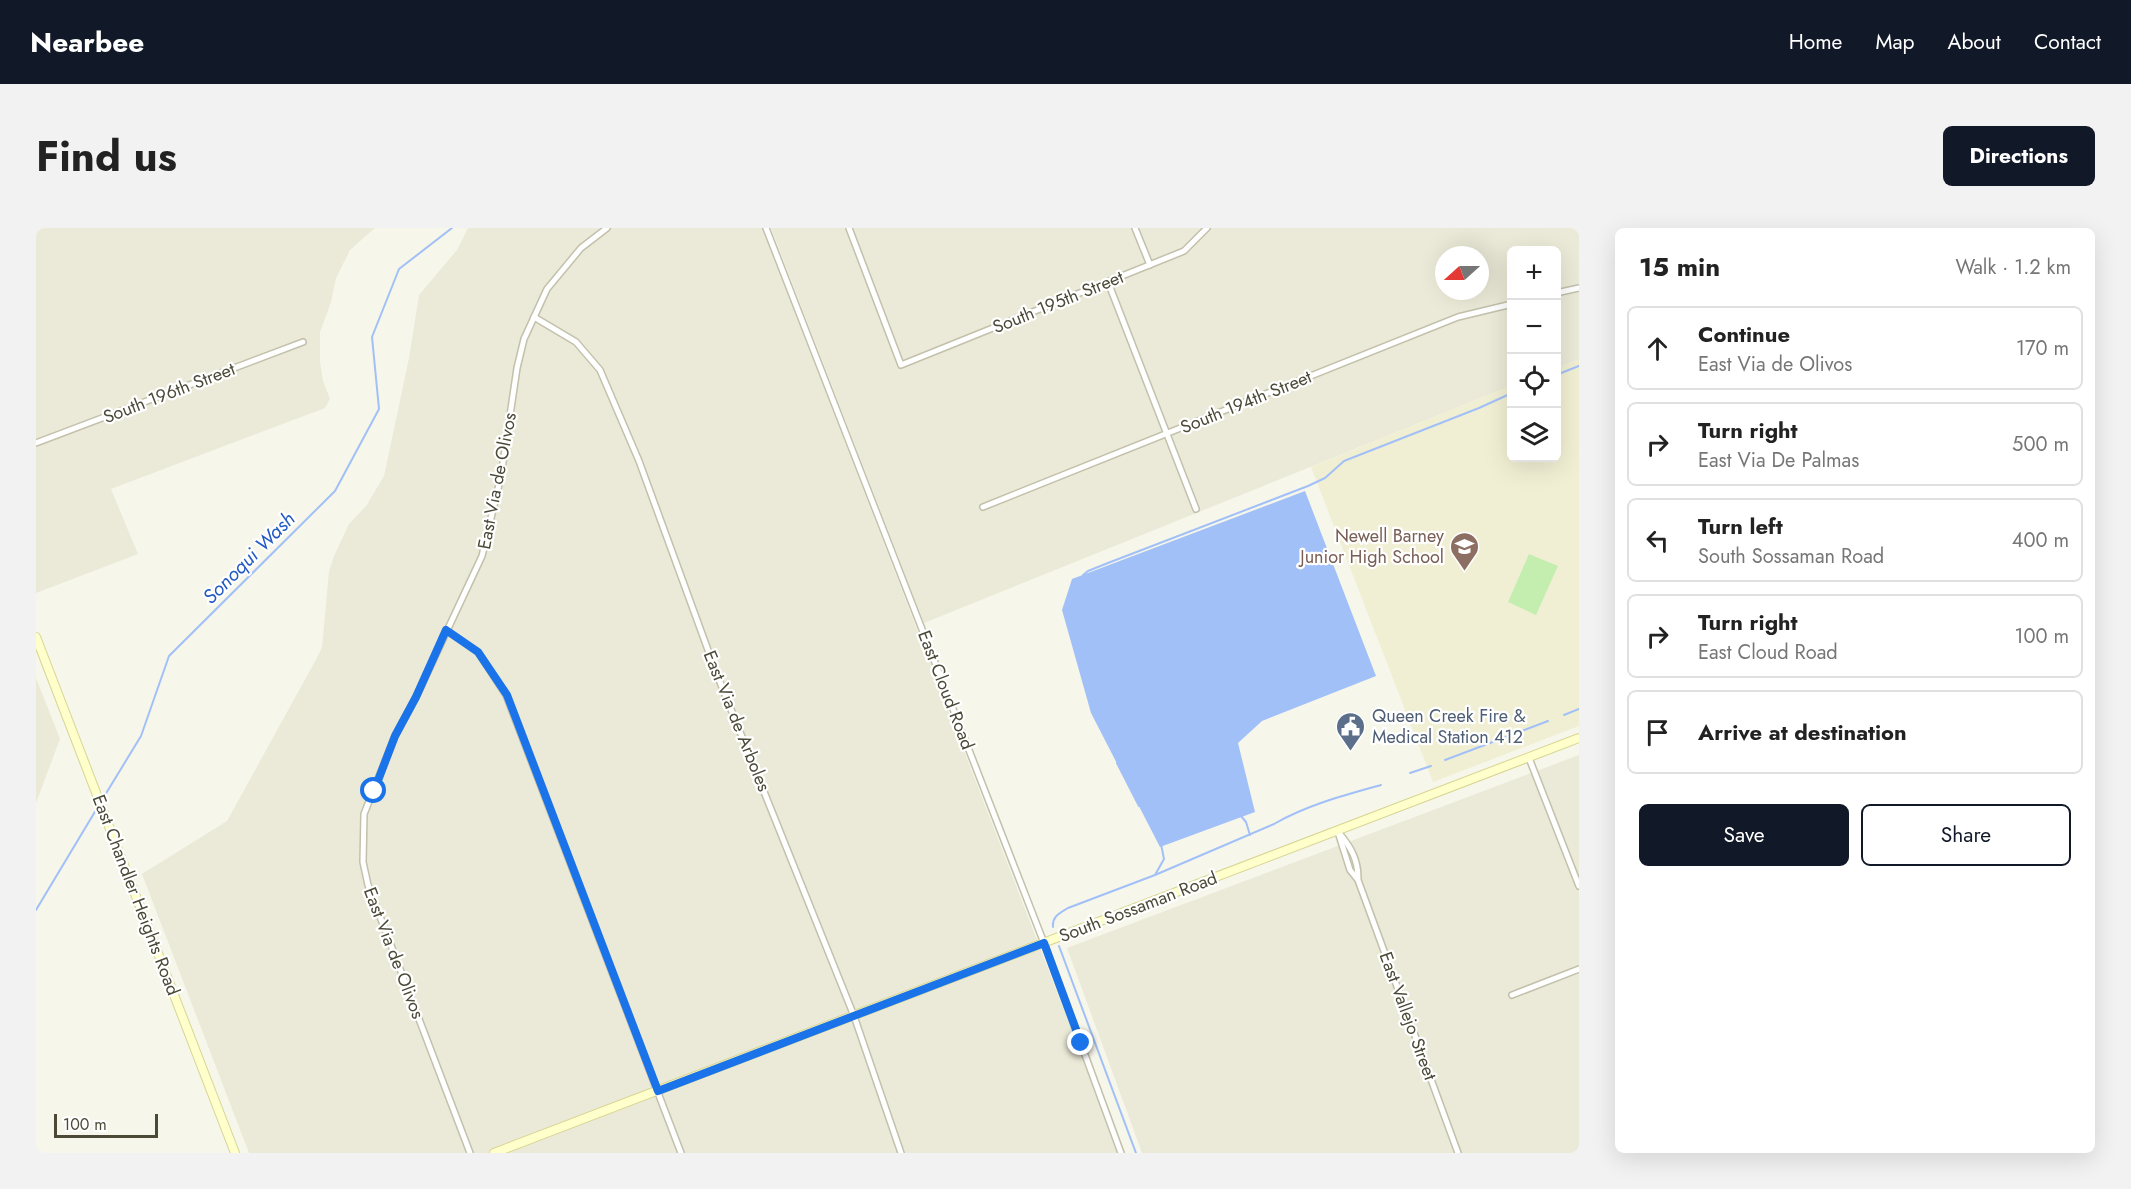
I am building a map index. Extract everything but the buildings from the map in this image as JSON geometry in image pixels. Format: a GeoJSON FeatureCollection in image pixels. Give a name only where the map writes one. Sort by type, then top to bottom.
{"type":"FeatureCollection","features":[{"type":"Feature","properties":{"kind":"main road","name":"East Chandler Heights Road"},"geometry":{"type":"LineString","coordinates":[[36,637],[235,1153]]}},
{"type":"Feature","properties":{"kind":"main road","name":"South Sossaman Road"},"geometry":{"type":"LineString","coordinates":[[494,1153],[1579,738]]}},
{"type":"Feature","properties":{"kind":"street","name":"East Via de Olivos"},"geometry":{"type":"LineString","coordinates":[[470,1153],[368,885],[363,862],[364,814],[395,736],[416,697],[482,556],[501,476],[517,368],[524,339],[547,289],[581,248],[608,228]]}},
{"type":"Feature","properties":{"kind":"street","name":"East Cloud Road"},"geometry":{"type":"LineString","coordinates":[[766,228],[1044,943],[1121,1153]]}},
{"type":"Feature","properties":{"kind":"street","name":"South 195th Street"},"geometry":{"type":"LineString","coordinates":[[849,228],[901,365],[1184,251],[1207,228]]}},
{"type":"Feature","properties":{"kind":"street"},"geometry":{"type":"LineString","coordinates":[[1135,228],[1150,266]]}},
{"type":"Feature","properties":{"kind":"street"},"geometry":{"type":"LineString","coordinates":[[1108,282],[1196,508]]}},
{"type":"Feature","properties":{"kind":"street"},"geometry":{"type":"LineString","coordinates":[[1561,292],[1579,288]]}},
{"type":"Feature","properties":{"kind":"street","name":"South 194th Street"},"geometry":{"type":"LineString","coordinates":[[983,507],[1458,317],[1507,305]]}},
{"type":"Feature","properties":{"kind":"street","name":"East Via de Arboles"},"geometry":{"type":"LineString","coordinates":[[534,316],[576,342],[600,370],[639,461],[716,672],[854,1016],[901,1153]]}},
{"type":"Feature","properties":{"kind":"street","name":"South 196th Street"},"geometry":{"type":"LineString","coordinates":[[36,443],[303,342]]}},
{"type":"Feature","properties":{"kind":"street"},"geometry":{"type":"LineString","coordinates":[[446,630],[478,652],[507,695],[681,1153]]}},
{"type":"Feature","properties":{"kind":"street"},"geometry":{"type":"LineString","coordinates":[[1529,758],[1579,886]]}},
{"type":"Feature","properties":{"kind":"street","name":"East Vallejo Street"},"geometry":{"type":"LineString","coordinates":[[1338,832],[1350,845],[1358,866],[1358,880],[1458,1153]]}},
{"type":"Feature","properties":{"kind":"street"},"geometry":{"type":"LineString","coordinates":[[1512,995],[1579,969]]}},
{"type":"Feature","properties":{"kind":"shaded area"},"geometry":{"type":"Polygon","coordinates":[[[36,228],[375,228],[350,250],[336,278],[331,302],[320,332],[320,362],[323,381],[330,399],[325,408],[111,489],[138,554],[36,593],[36,228]]]}},
{"type":"Feature","properties":{"kind":"shaded area"},"geometry":{"type":"Polygon","coordinates":[[[468,228],[762,228],[1076,1041],[1117,1153],[249,1153],[142,874],[227,821],[318,656],[322,647],[329,571],[334,556],[349,524],[366,506],[384,476],[409,358],[419,295],[457,250],[468,228]]]}},
{"type":"Feature","properties":{"kind":"shaded area"},"geometry":{"type":"Polygon","coordinates":[[[771,228],[1579,228],[1579,359],[1561,366],[1561,246],[1507,246],[1507,388],[924,623],[771,228]]]}},
{"type":"Feature","properties":{"kind":"shaded area","name":"Newell Barney Junior High School"},"geometry":{"type":"Polygon","coordinates":[[[1579,359],[1579,726],[1433,782],[1311,467],[1507,388],[1507,462],[1561,462],[1561,366],[1579,359]]]}},
{"type":"Feature","properties":{"kind":"shaded area"},"geometry":{"type":"Polygon","coordinates":[[[36,678],[60,739],[36,803],[36,678]]]}},
{"type":"Feature","properties":{"kind":"shaded area"},"geometry":{"type":"Polygon","coordinates":[[[1579,755],[1579,1153],[1142,1153],[1067,948],[1579,755]]]}},
{"type":"Feature","properties":{"kind":"green space"},"geometry":{"type":"Polygon","coordinates":[[[1529,554],[1558,566],[1536,615],[1508,602],[1529,554]]]}},
{"type":"Feature","properties":{"kind":"water"},"geometry":{"type":"Polygon","coordinates":[[[1305,491],[1376,676],[1262,721],[1238,743],[1255,812],[1160,847],[1091,713],[1062,610],[1072,579],[1305,491]]]}},
{"type":"Feature","properties":{"kind":"waterway","name":"Sonoqui Wash"},"geometry":{"type":"LineString","coordinates":[[102,800],[141,736],[169,656],[335,491],[379,409],[372,337],[399,269],[452,228]]}},
{"type":"Feature","properties":{"kind":"waterway"},"geometry":{"type":"LineString","coordinates":[[1561,373],[1579,366]]}},
{"type":"Feature","properties":{"kind":"waterway"},"geometry":{"type":"LineString","coordinates":[[1083,575],[1108,563],[1308,486],[1325,478],[1344,461],[1507,395]]}},
{"type":"Feature","properties":{"kind":"waterway"},"geometry":{"type":"LineString","coordinates":[[1564,715],[1579,709]]}},
{"type":"Feature","properties":{"kind":"waterway"},"geometry":{"type":"LineString","coordinates":[[1445,760],[1548,721]]}},
{"type":"Feature","properties":{"kind":"waterway"},"geometry":{"type":"LineString","coordinates":[[1117,763],[1139,806]]}},
{"type":"Feature","properties":{"kind":"waterway"},"geometry":{"type":"LineString","coordinates":[[1410,773],[1431,766]]}},
{"type":"Feature","properties":{"kind":"waterway"},"geometry":{"type":"LineString","coordinates":[[1053,927],[1055,917],[1068,908],[1155,875],[1313,806],[1381,785]]}},
{"type":"Feature","properties":{"kind":"waterway","name":"Sonoqui Wash"},"geometry":{"type":"LineString","coordinates":[[36,910],[99,805]]}},
{"type":"Feature","properties":{"kind":"waterway"},"geometry":{"type":"LineString","coordinates":[[1241,816],[1246,822],[1250,835]]}},
{"type":"Feature","properties":{"kind":"waterway"},"geometry":{"type":"LineString","coordinates":[[1155,875],[1164,859],[1161,844]]}},
{"type":"Feature","properties":{"kind":"waterway"},"geometry":{"type":"LineString","coordinates":[[1059,946],[1136,1153]]}},
{"type":"Feature","properties":{"kind":"place","name":"Newell Barney Junior High School"},"geometry":{"type":"Point","coordinates":[1465,572]}},
{"type":"Feature","properties":{"kind":"place","name":"Queen Creek Fire & Medical Station 412"},"geometry":{"type":"Point","coordinates":[1351,752]}},
{"type":"Feature","properties":{"kind":"route"},"geometry":{"type":"LineString","coordinates":[[374,791],[395,736],[416,697],[446,630],[478,652],[507,695],[658,1091],[1044,943],[1081,1043]]}}]}
